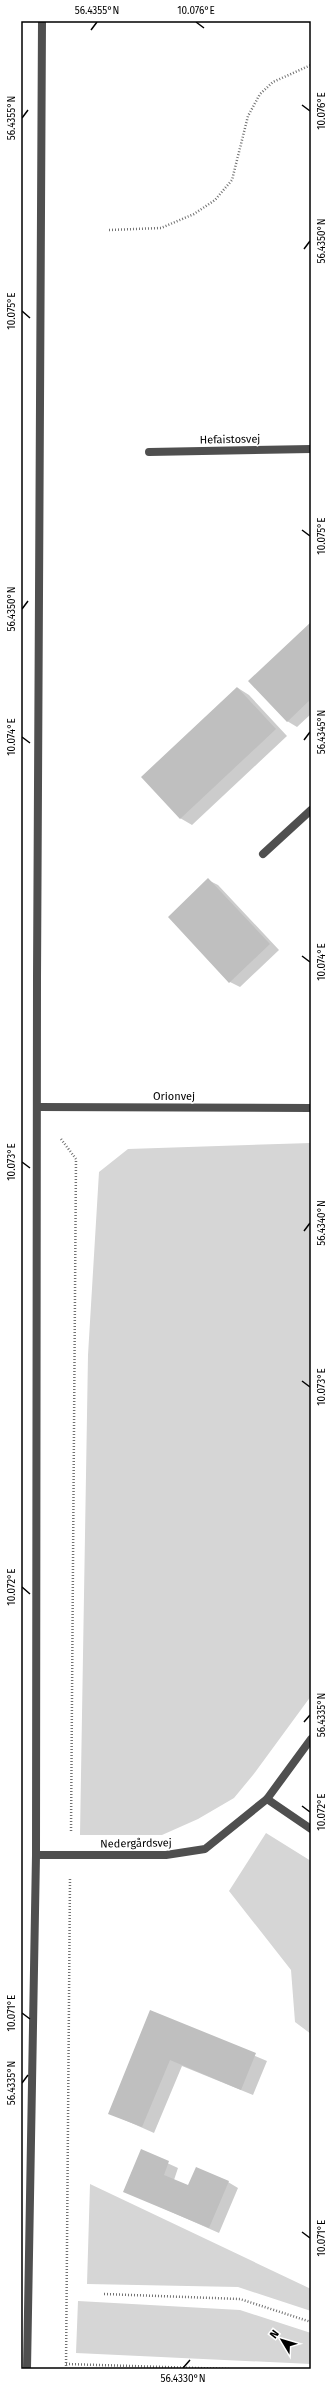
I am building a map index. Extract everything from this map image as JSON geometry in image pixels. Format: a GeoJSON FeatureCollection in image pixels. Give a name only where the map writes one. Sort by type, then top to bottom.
{"type":"FeatureCollection","features":[{"type":"Feature","properties":{"kind":"street"},"geometry":{"type":"LineString","coordinates":[[27,2369],[36,1855],[36,1107],[42,21]]}},
{"type":"Feature","properties":{"kind":"street","name":"Hefaistosvej"},"geometry":{"type":"LineString","coordinates":[[149,452],[311,449]]}},
{"type":"Feature","properties":{"kind":"street"},"geometry":{"type":"LineString","coordinates":[[263,854],[311,810]]}},
{"type":"Feature","properties":{"kind":"street","name":"Orionvej"},"geometry":{"type":"LineString","coordinates":[[36,1107],[311,1108]]}},
{"type":"Feature","properties":{"kind":"street","name":"Nedergårdsvej"},"geometry":{"type":"LineString","coordinates":[[36,1855],[166,1855],[205,1849],[267,1799],[311,1739]]}},
{"type":"Feature","properties":{"kind":"street"},"geometry":{"type":"LineString","coordinates":[[267,1799],[311,1829]]}},
{"type":"Feature","properties":{"kind":"path"},"geometry":{"type":"LineString","coordinates":[[109,230],[161,228],[194,214],[215,200],[232,180],[248,116],[260,94],[273,82],[311,65]]}},
{"type":"Feature","properties":{"kind":"path"},"geometry":{"type":"LineString","coordinates":[[36,1107],[76,1158],[66,2369]]}},
{"type":"Feature","properties":{"kind":"path"},"geometry":{"type":"LineString","coordinates":[[104,2294],[240,2299],[311,2322]]}},
{"type":"Feature","properties":{"kind":"path"},"geometry":{"type":"LineString","coordinates":[[66,2364],[230,2369]]}},
{"type":"Feature","properties":{"kind":"shaded area"},"geometry":{"type":"Polygon","coordinates":[[[311,1143],[311,1696],[253,1775],[234,1798],[198,1819],[162,1835],[80,1835],[88,1355],[99,1172],[128,1149],[311,1143]]]}},
{"type":"Feature","properties":{"kind":"shaded area"},"geometry":{"type":"Polygon","coordinates":[[[266,1833],[311,1861],[311,2034],[295,2022],[291,1970],[229,1891],[266,1833]]]}},
{"type":"Feature","properties":{"kind":"shaded area"},"geometry":{"type":"Polygon","coordinates":[[[90,2184],[311,2289],[311,2311],[238,2287],[87,2284],[90,2184]]]}},
{"type":"Feature","properties":{"kind":"shaded area"},"geometry":{"type":"Polygon","coordinates":[[[78,2301],[240,2310],[311,2333],[311,2364],[76,2353],[78,2301]]]}},
{"type":"Feature","properties":{"kind":"building"},"geometry":{"type":"Polygon","coordinates":[[[311,622],[311,699],[287,722],[248,681],[311,622]]]}},
{"type":"Feature","properties":{"kind":"building"},"geometry":{"type":"Polygon","coordinates":[[[237,687],[276,729],[180,819],[141,777],[237,687]]]}},
{"type":"Feature","properties":{"kind":"building"},"geometry":{"type":"Polygon","coordinates":[[[208,878],[270,944],[229,983],[168,917],[208,878]]]}},
{"type":"Feature","properties":{"kind":"building"},"geometry":{"type":"Polygon","coordinates":[[[150,2010],[256,2053],[241,2090],[170,2060],[142,2127],[108,2114],[150,2010]]]}},
{"type":"Feature","properties":{"kind":"building"},"geometry":{"type":"Polygon","coordinates":[[[141,2149],[169,2161],[164,2175],[188,2185],[196,2167],[229,2181],[209,2228],[123,2192],[141,2149]]]}}]}
